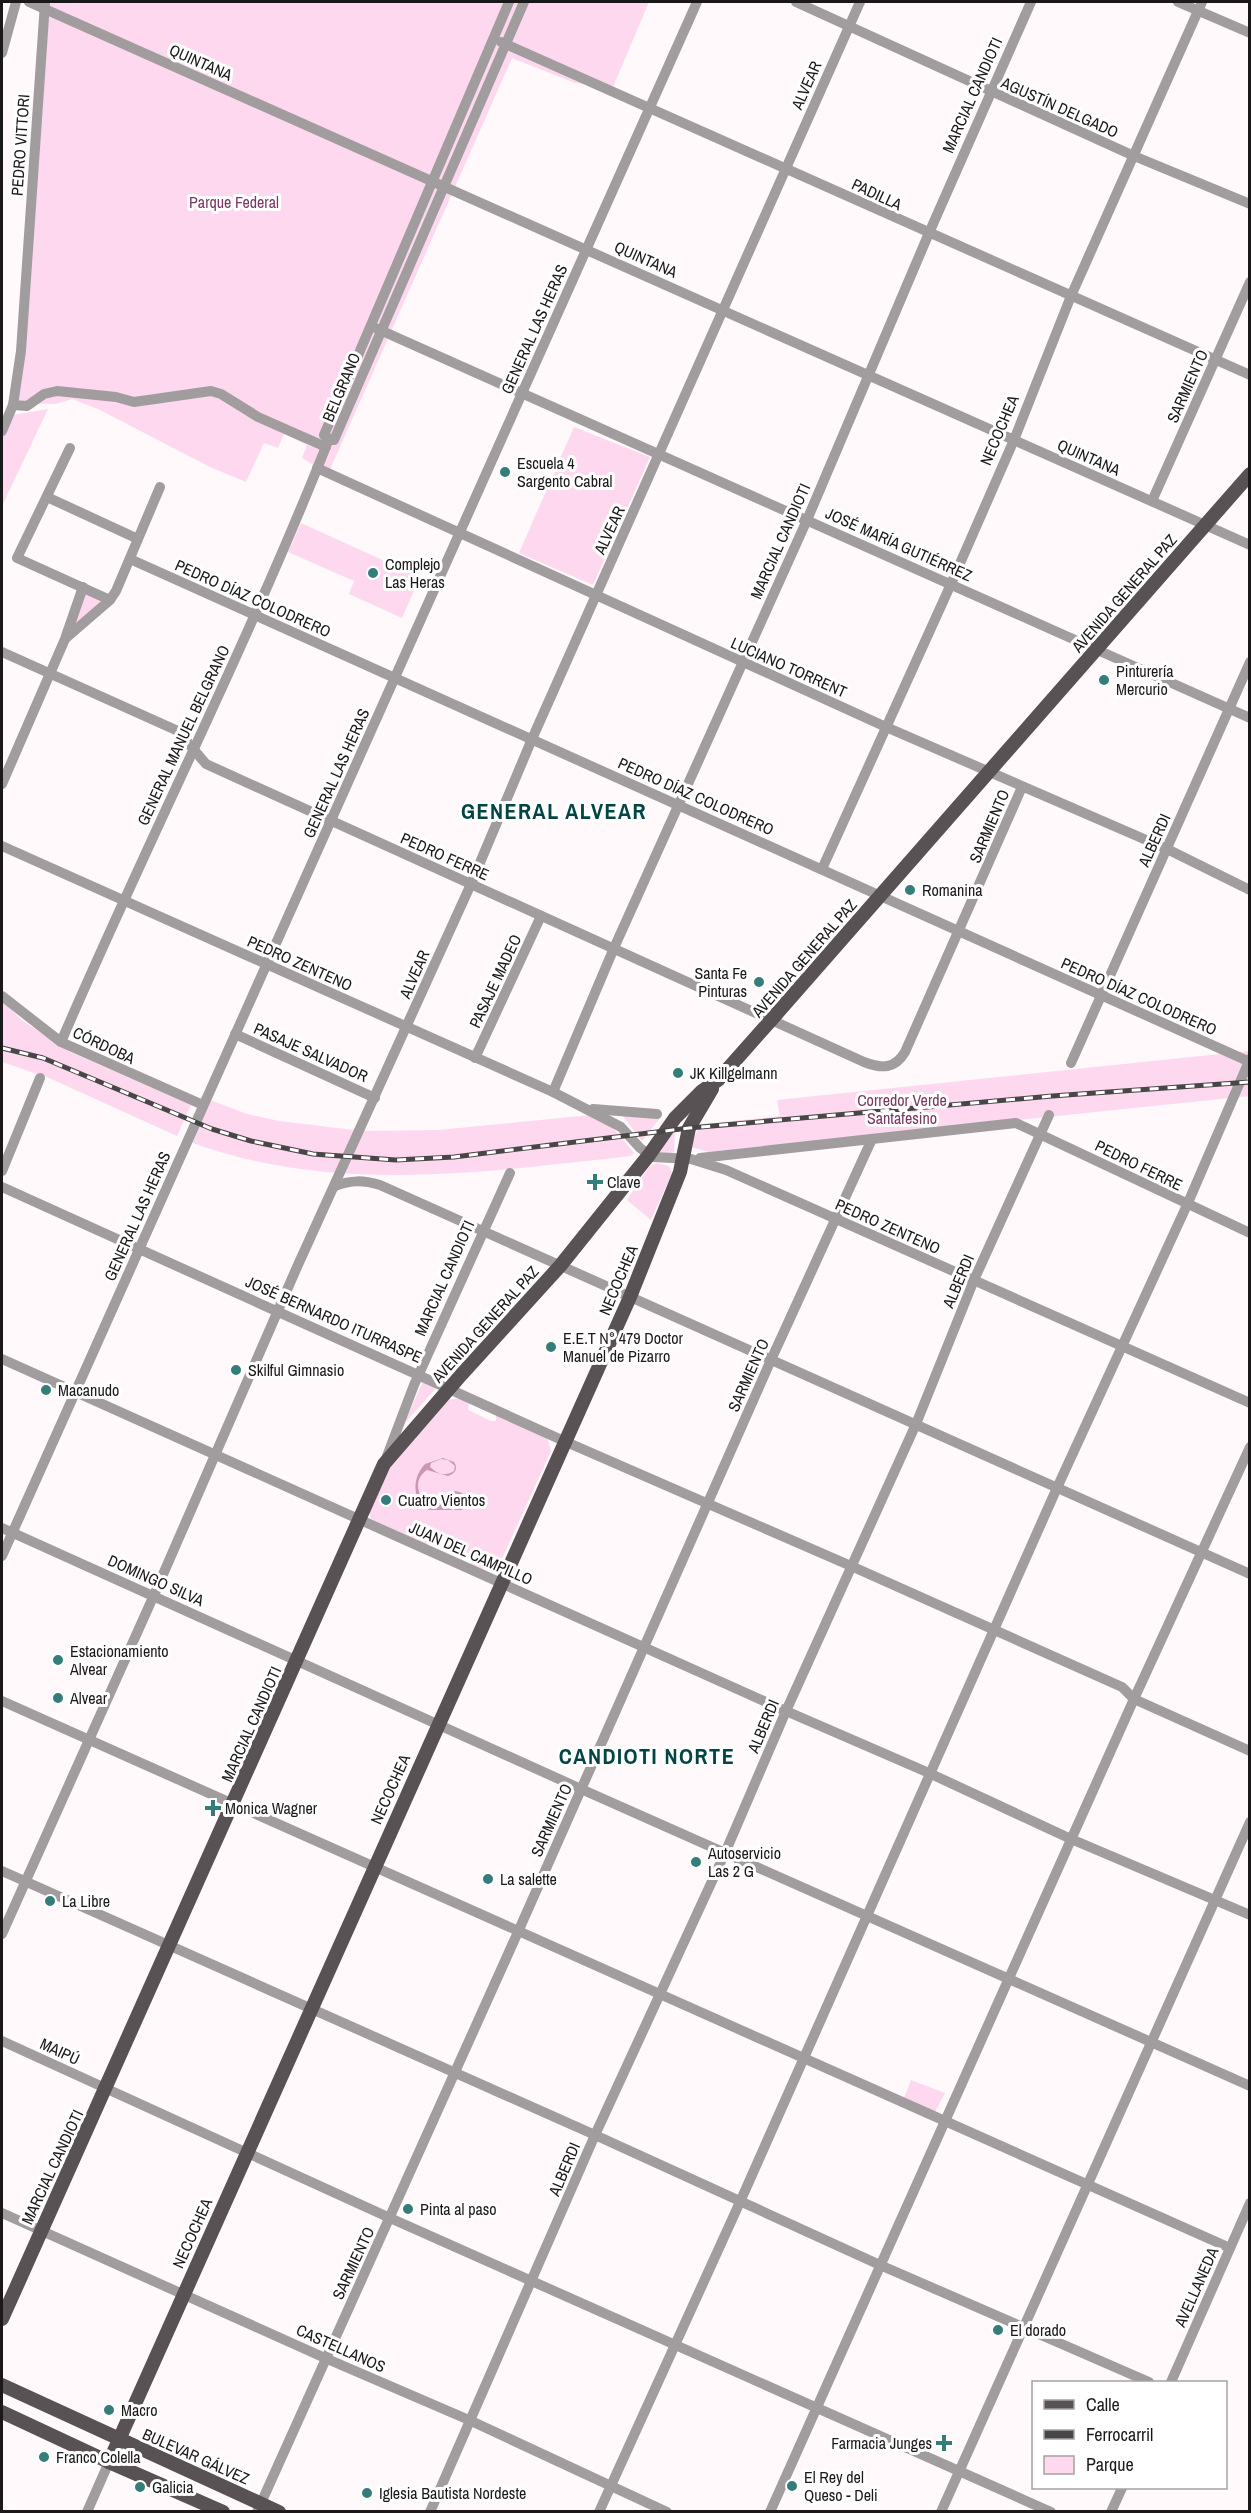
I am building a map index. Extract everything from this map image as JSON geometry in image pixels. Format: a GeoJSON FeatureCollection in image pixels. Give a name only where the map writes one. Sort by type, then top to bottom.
{"type":"FeatureCollection","features":[{"type":"Feature","properties":{"kind":"main road","name":"AVENIDA GENERAL PAZ"},"geometry":{"type":"LineString","coordinates":[[384,1464],[560,1266],[649,1155],[675,1118],[702,1091],[718,1080],[1250,474]]}},
{"type":"Feature","properties":{"kind":"main road","name":"NECOCHEA"},"geometry":{"type":"LineString","coordinates":[[109,2462],[246,2151],[630,1297],[687,1159],[689,1128],[718,1080]]}},
{"type":"Feature","properties":{"kind":"main road","name":"MARCIAL CANDIOTI"},"geometry":{"type":"LineString","coordinates":[[2,2319],[384,1464]]}},
{"type":"Feature","properties":{"kind":"main road","name":"BULEVAR GÁLVEZ"},"geometry":{"type":"LineString","coordinates":[[2,2385],[259,2507],[279,2511]]}},
{"type":"Feature","properties":{"kind":"main road"},"geometry":{"type":"LineString","coordinates":[[2,2412],[109,2462],[223,2511]]}},
{"type":"Feature","properties":{"kind":"street"},"geometry":{"type":"LineString","coordinates":[[2,53],[15,2]]}},
{"type":"Feature","properties":{"kind":"street","name":"QUINTANA"},"geometry":{"type":"LineString","coordinates":[[29,2],[45,5],[444,186],[1250,545]]}},
{"type":"Feature","properties":{"kind":"street","name":"BELGRANO"},"geometry":{"type":"LineString","coordinates":[[327,443],[334,440],[431,180],[509,2]]}},
{"type":"Feature","properties":{"kind":"street","name":"BELGRANO"},"geometry":{"type":"LineString","coordinates":[[376,328],[444,186],[524,2]]}},
{"type":"Feature","properties":{"kind":"street","name":"GENERAL LAS HERAS"},"geometry":{"type":"LineString","coordinates":[[2,1556],[7,1531],[75,1392],[697,2]]}},
{"type":"Feature","properties":{"kind":"street","name":"AGUSTÍN DELGADO"},"geometry":{"type":"LineString","coordinates":[[796,2],[1134,156],[1250,204]]}},
{"type":"Feature","properties":{"kind":"street","name":"ALVEAR"},"geometry":{"type":"LineString","coordinates":[[2,1934],[471,884],[595,596],[860,2]]}},
{"type":"Feature","properties":{"kind":"street","name":"MARCIAL CANDIOTI"},"geometry":{"type":"LineString","coordinates":[[553,1092],[614,948],[807,520],[1031,2]]}},
{"type":"Feature","properties":{"kind":"street"},"geometry":{"type":"LineString","coordinates":[[1178,2],[1200,6],[1250,33]]}},
{"type":"Feature","properties":{"kind":"street","name":"PEDRO VITTORI"},"geometry":{"type":"LineString","coordinates":[[2,431],[21,351],[45,5]]}},
{"type":"Feature","properties":{"kind":"street","name":"NECOCHEA"},"geometry":{"type":"LineString","coordinates":[[822,869],[951,584],[1014,440],[1071,296],[1200,6]]}},
{"type":"Feature","properties":{"kind":"street","name":"PADILLA"},"geometry":{"type":"LineString","coordinates":[[493,39],[1250,375]]}},
{"type":"Feature","properties":{"kind":"street","name":"SARMIENTO"},"geometry":{"type":"LineString","coordinates":[[1152,501],[1250,282]]}},
{"type":"Feature","properties":{"kind":"street","name":"JOSÉ MARÍA GUTIÉRREZ"},"geometry":{"type":"LineString","coordinates":[[376,328],[1250,718]]}},
{"type":"Feature","properties":{"kind":"street"},"geometry":{"type":"LineString","coordinates":[[8,409],[27,406],[44,394],[57,391],[116,397],[134,402],[211,391],[221,394],[258,417],[327,443]]}},
{"type":"Feature","properties":{"kind":"street","name":"GENERAL MANUEL BELGRANO"},"geometry":{"type":"LineString","coordinates":[[61,1042],[123,900],[194,750],[254,615],[327,443]]}},
{"type":"Feature","properties":{"kind":"street"},"geometry":{"type":"LineString","coordinates":[[70,448],[17,558],[110,600]]}},
{"type":"Feature","properties":{"kind":"street","name":"LUCIANO TORRENT"},"geometry":{"type":"LineString","coordinates":[[317,468],[886,727],[1167,849],[1250,890]]}},
{"type":"Feature","properties":{"kind":"street"},"geometry":{"type":"LineString","coordinates":[[65,639],[110,600],[160,487]]}},
{"type":"Feature","properties":{"kind":"street"},"geometry":{"type":"LineString","coordinates":[[47,497],[138,539]]}},
{"type":"Feature","properties":{"kind":"street","name":"PEDRO DÍAZ COLODRERO"},"geometry":{"type":"LineString","coordinates":[[130,559],[1249,1061]]}},
{"type":"Feature","properties":{"kind":"street"},"geometry":{"type":"LineString","coordinates":[[2,784],[65,639],[83,587]]}},
{"type":"Feature","properties":{"kind":"street","name":"PEDRO FERRE"},"geometry":{"type":"LineString","coordinates":[[2,652],[178,731],[206,764],[864,1062],[888,1067]]}},
{"type":"Feature","properties":{"kind":"street","name":"ALBERDI"},"geometry":{"type":"LineString","coordinates":[[1071,1063],[1250,662]]}},
{"type":"Feature","properties":{"kind":"street","name":"SARMIENTO"},"geometry":{"type":"LineString","coordinates":[[888,1067],[898,1063],[905,1052],[1022,787]]}},
{"type":"Feature","properties":{"kind":"street","name":"PEDRO ZENTENO"},"geometry":{"type":"LineString","coordinates":[[2,846],[587,1108],[621,1127],[649,1155],[662,1159],[687,1159],[726,1170],[1250,1403]]}},
{"type":"Feature","properties":{"kind":"street","name":"PASAJE MADEO"},"geometry":{"type":"LineString","coordinates":[[475,1058],[541,916]]}},
{"type":"Feature","properties":{"kind":"street","name":"CÓRDOBA"},"geometry":{"type":"LineString","coordinates":[[2,996],[61,1042],[203,1105]]}},
{"type":"Feature","properties":{"kind":"street","name":"PASAJE SALVADOR"},"geometry":{"type":"LineString","coordinates":[[235,1034],[375,1098]]}},
{"type":"Feature","properties":{"kind":"street"},"geometry":{"type":"LineString","coordinates":[[599,2511],[740,2202],[1056,1490],[1187,1205],[1249,1061]]}},
{"type":"Feature","properties":{"kind":"street"},"geometry":{"type":"LineString","coordinates":[[2,1171],[40,1078]]}},
{"type":"Feature","properties":{"kind":"street","name":"PEDRO ZENTENO"},"geometry":{"type":"LineString","coordinates":[[587,1108],[657,1114]]}},
{"type":"Feature","properties":{"kind":"street","name":"ALBERDI"},"geometry":{"type":"LineString","coordinates":[[430,2511],[595,2134],[725,1853],[786,1711],[916,1424],[974,1280],[1049,1115]]}},
{"type":"Feature","properties":{"kind":"street","name":"PEDRO FERRE"},"geometry":{"type":"LineString","coordinates":[[872,1139],[1016,1123],[1250,1233]]}},
{"type":"Feature","properties":{"kind":"street"},"geometry":{"type":"LineString","coordinates":[[687,1159],[872,1139]]}},
{"type":"Feature","properties":{"kind":"street","name":"SARMIENTO"},"geometry":{"type":"LineString","coordinates":[[259,2507],[518,1932],[834,1219],[872,1139]]}},
{"type":"Feature","properties":{"kind":"street","name":"MARCIAL CANDIOTI"},"geometry":{"type":"LineString","coordinates":[[384,1464],[419,1374],[510,1173]]}},
{"type":"Feature","properties":{"kind":"street"},"geometry":{"type":"LineString","coordinates":[[335,1186],[348,1181],[372,1182],[916,1424],[1056,1490],[1250,1574]]}},
{"type":"Feature","properties":{"kind":"street","name":"JOSÉ BERNARDO ITURRASPE"},"geometry":{"type":"LineString","coordinates":[[2,1187],[564,1441],[851,1566],[1122,1688],[1134,1699],[1250,1751]]}},
{"type":"Feature","properties":{"kind":"street","name":"JUAN DEL CAMPILLO"},"geometry":{"type":"LineString","coordinates":[[2,1359],[929,1773],[1071,1839],[1250,1915]]}},
{"type":"Feature","properties":{"kind":"street"},"geometry":{"type":"LineString","coordinates":[[770,2511],[1250,1446]]}},
{"type":"Feature","properties":{"kind":"street","name":"DOMINGO SILVA"},"geometry":{"type":"LineString","coordinates":[[7,1531],[1250,2086]]}},
{"type":"Feature","properties":{"kind":"street"},"geometry":{"type":"LineString","coordinates":[[2,1701],[1230,2248]]}},
{"type":"Feature","properties":{"kind":"street"},"geometry":{"type":"LineString","coordinates":[[941,2511],[1250,1822]]}},
{"type":"Feature","properties":{"kind":"street"},"geometry":{"type":"LineString","coordinates":[[2,1871],[170,1944],[454,2074],[595,2134],[880,2265],[1147,2381]]}},
{"type":"Feature","properties":{"kind":"street","name":"MAIPÚ"},"geometry":{"type":"LineString","coordinates":[[2,2041],[390,2218],[675,2343],[816,2409],[1051,2511]]}},
{"type":"Feature","properties":{"kind":"street","name":"AVELLANEDA"},"geometry":{"type":"LineString","coordinates":[[1171,2381],[1250,2203]]}},
{"type":"Feature","properties":{"kind":"street","name":"CASTELLANOS"},"geometry":{"type":"LineString","coordinates":[[2,2213],[325,2358],[470,2420],[667,2511]]}},
{"type":"Feature","properties":{"kind":"street","name":"NECOCHEA"},"geometry":{"type":"LineString","coordinates":[[87,2511],[109,2462]]}},
{"type":"Feature","properties":{"kind":"street"},"geometry":{"type":"LineString","coordinates":[[1111,2511],[1121,2489]]}},
{"type":"Feature","properties":{"kind":"green space","name":"Parque Federal"},"geometry":{"type":"Polygon","coordinates":[[[50,2],[649,2],[613,87],[575,83],[512,58],[328,474],[302,458],[307,445],[284,434],[278,448],[264,443],[246,482],[210,467],[98,409],[72,399],[56,404],[17,403],[50,2]]]}},
{"type":"Feature","properties":{"kind":"green space"},"geometry":{"type":"Polygon","coordinates":[[[48,409],[2,506],[2,439],[13,415],[48,409]]]}},
{"type":"Feature","properties":{"kind":"green space"},"geometry":{"type":"Polygon","coordinates":[[[574,427],[650,457],[593,585],[519,553],[574,427]]]}},
{"type":"Feature","properties":{"kind":"green space","name":"Complejo Las Heras"},"geometry":{"type":"Polygon","coordinates":[[[301,523],[420,577],[402,618],[349,594],[354,581],[288,552],[301,523]]]}},
{"type":"Feature","properties":{"kind":"green space"},"geometry":{"type":"Polygon","coordinates":[[[83,588],[108,600],[68,633],[83,588]]]}},
{"type":"Feature","properties":{"kind":"green space"},"geometry":{"type":"Polygon","coordinates":[[[2,1001],[23,1021],[68,1051],[191,1105],[177,1136],[49,1078],[2,1062],[2,1001]]]}},
{"type":"Feature","properties":{"kind":"green space","name":"Corredor Verde Santafesino"},"geometry":{"type":"Polygon","coordinates":[[[1249,1051],[1249,1096],[709,1152],[691,1147],[697,1131],[703,1124],[780,1116],[777,1100],[1249,1051]]]}},
{"type":"Feature","properties":{"kind":"green space"},"geometry":{"type":"Polygon","coordinates":[[[210,1100],[247,1114],[279,1121],[362,1131],[438,1130],[591,1115],[615,1130],[634,1153],[631,1156],[464,1173],[354,1174],[299,1169],[244,1158],[190,1142],[210,1100]]]}},
{"type":"Feature","properties":{"kind":"green space"},"geometry":{"type":"Polygon","coordinates":[[[684,1114],[675,1132],[674,1152],[657,1153],[684,1114]]]}},
{"type":"Feature","properties":{"kind":"green space"},"geometry":{"type":"Polygon","coordinates":[[[622,1115],[661,1117],[642,1141],[622,1115]]]}},
{"type":"Feature","properties":{"kind":"green space"},"geometry":{"type":"Polygon","coordinates":[[[656,1163],[669,1166],[672,1173],[651,1220],[627,1200],[649,1167],[656,1163]]]}},
{"type":"Feature","properties":{"kind":"green space"},"geometry":{"type":"Polygon","coordinates":[[[423,1382],[436,1388],[403,1425],[423,1382]]]}},
{"type":"Feature","properties":{"kind":"green space"},"geometry":{"type":"Polygon","coordinates":[[[463,1398],[469,1401],[468,1410],[491,1421],[496,1421],[496,1413],[547,1437],[551,1451],[501,1561],[481,1570],[471,1566],[470,1554],[430,1535],[427,1536],[428,1546],[371,1519],[368,1506],[386,1466],[445,1400],[463,1398]]]}},
{"type":"Feature","properties":{"kind":"green space"},"geometry":{"type":"Polygon","coordinates":[[[911,2080],[945,2093],[935,2112],[904,2098],[911,2080]]]}},
{"type":"Feature","properties":{"kind":"shaded area"},"geometry":{"type":"Polygon","coordinates":[[[443,1458],[454,1462],[456,1469],[454,1473],[448,1476],[427,1470],[422,1474],[418,1488],[424,1508],[417,1497],[416,1480],[425,1464],[443,1458]],[[441,1459],[431,1463],[430,1467],[441,1474],[450,1473],[454,1471],[455,1466],[448,1460],[441,1459]]]}},
{"type":"Feature","properties":{"kind":"shaded area"},"geometry":{"type":"Polygon","coordinates":[[[455,1491],[464,1494],[468,1500],[462,1510],[453,1510],[428,1510],[429,1507],[439,1506],[455,1491]],[[454,1493],[447,1499],[445,1506],[453,1510],[463,1507],[466,1500],[464,1496],[454,1493]]]}},
{"type":"Feature","properties":{"kind":"railway"},"geometry":{"type":"LineString","coordinates":[[2,1048],[43,1058],[212,1129],[251,1141],[313,1154],[396,1160],[454,1157],[689,1128],[1052,1096],[1250,1082]]}},
{"type":"Feature","properties":{"kind":"place","name":"Escuela 4 Sargento Cabral"},"geometry":{"type":"Point","coordinates":[505,472]}},
{"type":"Feature","properties":{"kind":"place","name":"Complejo Las Heras"},"geometry":{"type":"Point","coordinates":[373,573]}},
{"type":"Feature","properties":{"kind":"place","name":"Pinturería Mercurio"},"geometry":{"type":"Point","coordinates":[1104,680]}},
{"type":"Feature","properties":{"kind":"place","name":"Romanina"},"geometry":{"type":"Point","coordinates":[910,890]}},
{"type":"Feature","properties":{"kind":"place","name":"Santa Fe Pinturas"},"geometry":{"type":"Point","coordinates":[759,982]}},
{"type":"Feature","properties":{"kind":"place","name":"JK Killgelmann"},"geometry":{"type":"Point","coordinates":[678,1073]}},
{"type":"Feature","properties":{"kind":"place","name":"Clave"},"geometry":{"type":"Point","coordinates":[595,1182]}},
{"type":"Feature","properties":{"kind":"place","name":"E.E.T N° 479 Doctor Manuel de Pizarro"},"geometry":{"type":"Point","coordinates":[551,1347]}},
{"type":"Feature","properties":{"kind":"place","name":"Skilful Gimnasio"},"geometry":{"type":"Point","coordinates":[236,1370]}},
{"type":"Feature","properties":{"kind":"place","name":"Macanudo"},"geometry":{"type":"Point","coordinates":[46,1390]}},
{"type":"Feature","properties":{"kind":"place","name":"Cuatro Vientos"},"geometry":{"type":"Point","coordinates":[386,1500]}},
{"type":"Feature","properties":{"kind":"place","name":"Estacionamiento Alvear"},"geometry":{"type":"Point","coordinates":[58,1660]}},
{"type":"Feature","properties":{"kind":"place","name":"Alvear"},"geometry":{"type":"Point","coordinates":[58,1698]}},
{"type":"Feature","properties":{"kind":"place","name":"Monica Wagner"},"geometry":{"type":"Point","coordinates":[213,1808]}},
{"type":"Feature","properties":{"kind":"place","name":"Autoservicio Las 2 G"},"geometry":{"type":"Point","coordinates":[696,1862]}},
{"type":"Feature","properties":{"kind":"place","name":"La salette"},"geometry":{"type":"Point","coordinates":[488,1879]}},
{"type":"Feature","properties":{"kind":"place","name":"La Libre"},"geometry":{"type":"Point","coordinates":[50,1901]}},
{"type":"Feature","properties":{"kind":"place","name":"Pinta al paso"},"geometry":{"type":"Point","coordinates":[408,2209]}},
{"type":"Feature","properties":{"kind":"place","name":"El dorado"},"geometry":{"type":"Point","coordinates":[998,2330]}},
{"type":"Feature","properties":{"kind":"place","name":"Macro"},"geometry":{"type":"Point","coordinates":[109,2410]}},
{"type":"Feature","properties":{"kind":"place","name":"Farmacia Junges"},"geometry":{"type":"Point","coordinates":[944,2443]}},
{"type":"Feature","properties":{"kind":"place","name":"Franco Colella"},"geometry":{"type":"Point","coordinates":[44,2457]}},
{"type":"Feature","properties":{"kind":"place","name":"El Rey del Queso - Deli"},"geometry":{"type":"Point","coordinates":[792,2486]}},
{"type":"Feature","properties":{"kind":"place","name":"Galicia"},"geometry":{"type":"Point","coordinates":[140,2487]}},
{"type":"Feature","properties":{"kind":"place","name":"Iglesia Bautista Nordeste"},"geometry":{"type":"Point","coordinates":[367,2493]}},
{"type":"Feature","properties":{"kind":"district","name":"GENERAL ALVEAR"},"geometry":{"type":"Point","coordinates":[554,811]}},
{"type":"Feature","properties":{"kind":"district","name":"CANDIOTI NORTE"},"geometry":{"type":"Point","coordinates":[647,1756]}}]}
